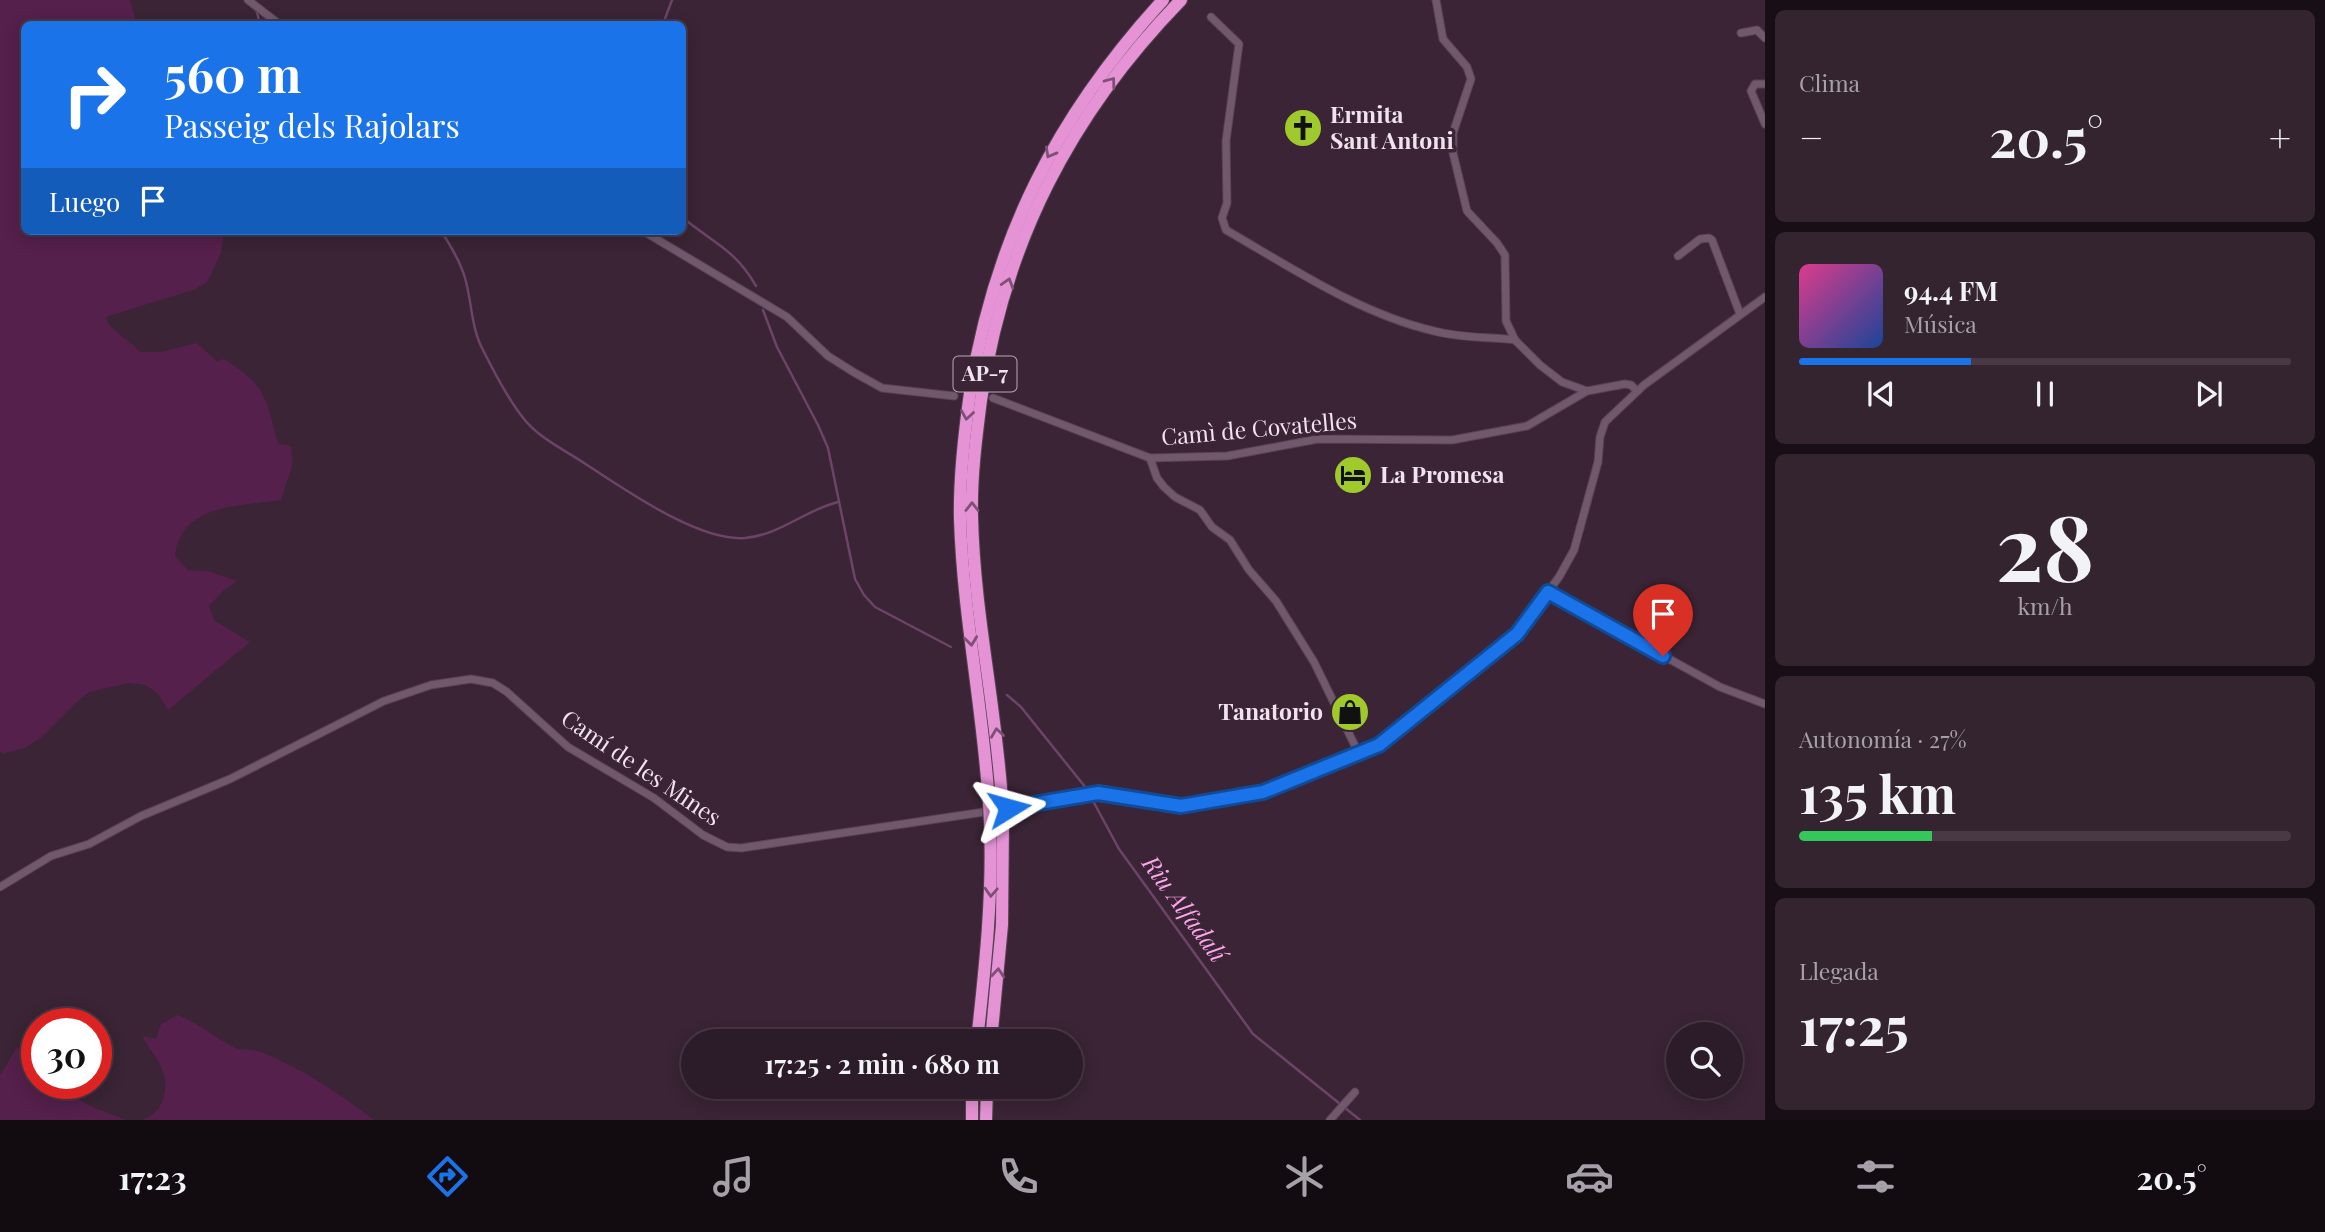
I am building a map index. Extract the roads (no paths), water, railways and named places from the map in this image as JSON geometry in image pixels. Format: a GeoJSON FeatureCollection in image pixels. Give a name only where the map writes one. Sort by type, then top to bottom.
{"type":"FeatureCollection","features":[{"type":"Feature","properties":{"kind":"highway","name":"AP-7"},"geometry":{"type":"LineString","coordinates":[[993,1029],[1002,925],[996,811],[964,580],[960,517],[962,445],[976,356],[987,308],[1007,247],[1023,205],[1045,161],[1084,99],[1120,50],[1163,0]]}},
{"type":"Feature","properties":{"kind":"highway","name":"AP-7"},"geometry":{"type":"LineString","coordinates":[[978,1029],[990,915],[999,750],[978,593],[972,519],[973,466],[988,358],[1016,257],[1056,167],[1076,131],[1100,97],[1133,53],[1181,0]]}},
{"type":"Feature","properties":{"kind":"highway"},"geometry":{"type":"LineString","coordinates":[[972,1099],[972,1120]]}},
{"type":"Feature","properties":{"kind":"highway"},"geometry":{"type":"LineString","coordinates":[[986,1120],[987,1099]]}},
{"type":"Feature","properties":{"kind":"street"},"geometry":{"type":"LineString","coordinates":[[248,0],[275,21]]}},
{"type":"Feature","properties":{"kind":"street"},"geometry":{"type":"LineString","coordinates":[[1436,0],[1441,36],[1448,48],[1467,67],[1471,79],[1453,133],[1453,153],[1467,211],[1505,255],[1504,310],[1513,338],[1552,376],[1587,391],[1625,384],[1631,385],[1637,391]]}},
{"type":"Feature","properties":{"kind":"street"},"geometry":{"type":"LineString","coordinates":[[1211,17],[1239,44],[1226,141],[1227,203],[1222,218],[1226,230],[1354,301],[1387,316],[1436,332],[1513,338]]}},
{"type":"Feature","properties":{"kind":"street"},"geometry":{"type":"LineString","coordinates":[[1741,33],[1759,30],[1765,38]]}},
{"type":"Feature","properties":{"kind":"street"},"geometry":{"type":"LineString","coordinates":[[1765,84],[1753,85],[1751,91],[1765,124]]}},
{"type":"Feature","properties":{"kind":"street"},"geometry":{"type":"LineString","coordinates":[[650,235],[787,317],[828,356],[872,383],[882,388],[954,396]]}},
{"type":"Feature","properties":{"kind":"street"},"geometry":{"type":"LineString","coordinates":[[1678,256],[1700,239],[1713,240],[1740,314]]}},
{"type":"Feature","properties":{"kind":"street","name":"Camí de les Mines"},"geometry":{"type":"LineString","coordinates":[[0,887],[51,856],[89,844],[141,816],[230,779],[384,701],[430,685],[471,680],[493,683],[507,692],[568,747],[654,799],[703,835],[741,849],[1098,793],[1181,806],[1263,792],[1379,745],[1517,634],[1565,567],[1577,543],[1598,462],[1602,429],[1616,410],[1637,391],[1765,297]]}},
{"type":"Feature","properties":{"kind":"street","name":"Camì de Covatelles"},"geometry":{"type":"LineString","coordinates":[[1150,458],[1227,456],[1318,439],[1456,439],[1527,426],[1587,391]]}},
{"type":"Feature","properties":{"kind":"street"},"geometry":{"type":"LineString","coordinates":[[992,398],[1150,458],[1164,487],[1175,497],[1200,510],[1212,527],[1230,540],[1249,570],[1276,601],[1314,662],[1359,754]]}},
{"type":"Feature","properties":{"kind":"street"},"geometry":{"type":"LineString","coordinates":[[1548,592],[1720,687],[1765,704]]}},
{"type":"Feature","properties":{"kind":"street"},"geometry":{"type":"LineString","coordinates":[[1330,1120],[1353,1094]]}},
{"type":"Feature","properties":{"kind":"waterway"},"geometry":{"type":"LineString","coordinates":[[664,21],[672,0]]}},
{"type":"Feature","properties":{"kind":"waterway"},"geometry":{"type":"LineString","coordinates":[[256,9],[260,21]]}},
{"type":"Feature","properties":{"kind":"waterway"},"geometry":{"type":"LineString","coordinates":[[686,220],[732,255],[756,286]]}},
{"type":"Feature","properties":{"kind":"waterway"},"geometry":{"type":"LineString","coordinates":[[443,235],[463,272],[476,333],[492,367],[524,419],[552,443],[640,499],[684,523],[726,537],[758,536],[838,502]]}},
{"type":"Feature","properties":{"kind":"waterway"},"geometry":{"type":"LineString","coordinates":[[763,310],[777,347],[828,448],[855,579],[875,607],[951,647]]}},
{"type":"Feature","properties":{"kind":"waterway","name":"Riu Alfadalí"},"geometry":{"type":"LineString","coordinates":[[1007,695],[1021,707],[1086,788],[1119,849],[1253,1034],[1360,1120]]}},
{"type":"Feature","properties":{"kind":"place","name":"Ermita Sant Antoni"},"geometry":{"type":"Point","coordinates":[1303,128]}},
{"type":"Feature","properties":{"kind":"place","name":"La Promesa"},"geometry":{"type":"Point","coordinates":[1353,475]}},
{"type":"Feature","properties":{"kind":"place","name":"Tanatorio"},"geometry":{"type":"Point","coordinates":[1350,712]}}]}
